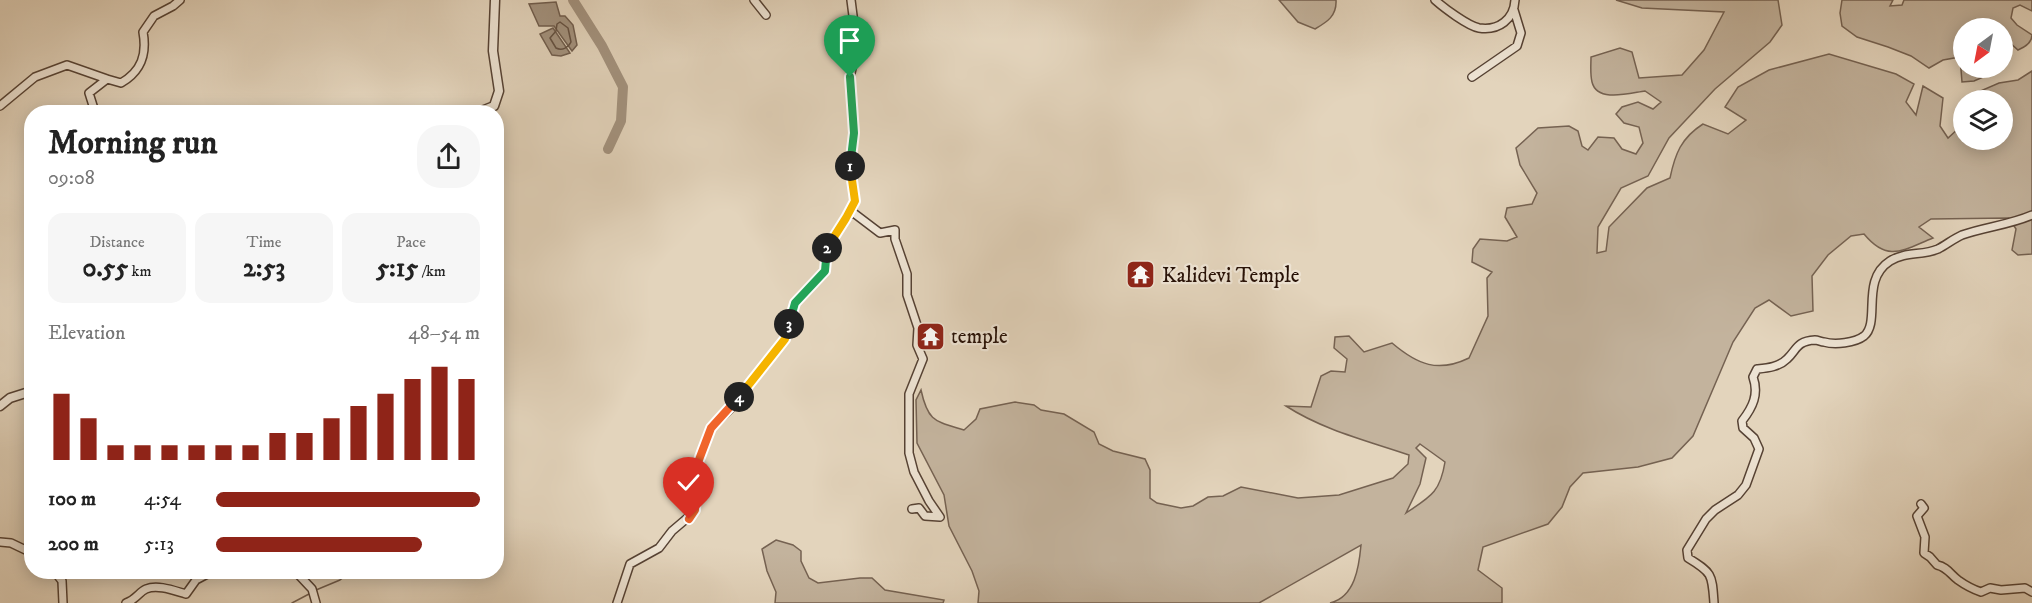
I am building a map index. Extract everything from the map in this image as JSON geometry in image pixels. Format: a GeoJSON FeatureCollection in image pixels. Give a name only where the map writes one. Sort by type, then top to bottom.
{"type":"FeatureCollection","features":[{"type":"Feature","properties":{"kind":"street"},"geometry":{"type":"LineString","coordinates":[[0,106],[35,77],[67,65],[121,83],[134,75],[146,50],[143,32],[154,16],[180,0]]}},
{"type":"Feature","properties":{"kind":"street"},"geometry":{"type":"LineString","coordinates":[[494,105],[499,91],[493,51],[495,0]]}},
{"type":"Feature","properties":{"kind":"street"},"geometry":{"type":"LineString","coordinates":[[754,0],[766,15]]}},
{"type":"Feature","properties":{"kind":"street"},"geometry":{"type":"LineString","coordinates":[[616,603],[630,564],[659,548],[672,531],[695,510],[697,465],[711,428],[732,407],[785,339],[795,303],[825,271],[827,246],[851,211],[855,201],[850,162],[854,133],[850,77],[857,47],[851,0]]}},
{"type":"Feature","properties":{"kind":"street"},"geometry":{"type":"LineString","coordinates":[[1435,0],[1479,28],[1499,26],[1509,19],[1514,10]]}},
{"type":"Feature","properties":{"kind":"street"},"geometry":{"type":"LineString","coordinates":[[1472,76],[1517,46],[1521,33],[1514,10],[1514,1]]}},
{"type":"Feature","properties":{"kind":"street"},"geometry":{"type":"LineString","coordinates":[[93,105],[89,93],[107,79]]}},
{"type":"Feature","properties":{"kind":"street"},"geometry":{"type":"LineString","coordinates":[[851,211],[880,233],[895,230],[894,239],[907,274],[907,294],[918,328],[917,345],[923,359],[909,394],[909,453],[914,472],[940,517],[925,516],[919,508],[912,509]]}},
{"type":"Feature","properties":{"kind":"street"},"geometry":{"type":"LineString","coordinates":[[1714,603],[1713,581],[1708,571],[1688,558],[1687,550],[1714,510],[1738,495],[1746,485],[1759,449],[1754,438],[1743,428],[1742,421],[1754,401],[1757,389],[1753,377],[1757,369],[1772,368],[1786,359],[1796,346],[1816,340],[1826,343],[1849,342],[1864,335],[1872,322],[1872,290],[1886,263],[1899,256],[1937,249],[1959,236],[2018,221],[2032,215]]}},
{"type":"Feature","properties":{"kind":"street"},"geometry":{"type":"LineString","coordinates":[[0,406],[10,398],[24,394]]}},
{"type":"Feature","properties":{"kind":"street"},"geometry":{"type":"LineString","coordinates":[[1921,504],[1924,508],[1917,516],[1924,537],[1924,553],[1930,556],[1937,566],[1945,567],[1955,578],[1981,592],[1990,588],[2001,590],[2025,588],[2032,592]]}},
{"type":"Feature","properties":{"kind":"street"},"geometry":{"type":"LineString","coordinates":[[0,542],[10,543],[24,550]]}},
{"type":"Feature","properties":{"kind":"street"},"geometry":{"type":"LineString","coordinates":[[61,579],[63,603]]}},
{"type":"Feature","properties":{"kind":"street"},"geometry":{"type":"LineString","coordinates":[[126,603],[136,599],[146,589],[159,588],[186,594],[198,579]]}},
{"type":"Feature","properties":{"kind":"street"},"geometry":{"type":"LineString","coordinates":[[303,579],[312,589],[316,603]]}},
{"type":"Feature","properties":{"kind":"shaded area"},"geometry":{"type":"Polygon","coordinates":[[[1279,0],[1336,0],[1336,6],[1330,18],[1315,29],[1298,22],[1279,0]]]}},
{"type":"Feature","properties":{"kind":"shaded area"},"geometry":{"type":"Polygon","coordinates":[[[1616,0],[1778,0],[1782,25],[1770,42],[1715,89],[1669,138],[1648,176],[1621,188],[1598,227],[1597,253],[1606,251],[1609,227],[1647,188],[1670,178],[1680,147],[1695,129],[1703,124],[1728,134],[1746,120],[1725,107],[1738,87],[1769,70],[1829,54],[1896,74],[1914,84],[1906,102],[1916,115],[1923,86],[1943,98],[1940,126],[1948,138],[1953,133],[1953,150],[2013,150],[2013,90],[1983,90],[1999,83],[2018,80],[2032,71],[2032,254],[2018,255],[2012,250],[2016,229],[2009,218],[1931,219],[1919,227],[1933,238],[1913,247],[1896,251],[1881,249],[1864,234],[1851,236],[1828,255],[1812,276],[1813,311],[1791,316],[1769,300],[1755,308],[1733,342],[1693,436],[1672,458],[1638,467],[1583,473],[1570,487],[1562,507],[1548,524],[1483,547],[1478,570],[1502,588],[1502,603],[1330,603],[1338,600],[1350,588],[1357,571],[1361,545],[1259,603],[978,603],[979,591],[972,571],[949,526],[944,495],[917,443],[916,400],[921,390],[927,408],[934,419],[964,430],[976,419],[980,409],[1015,402],[1064,414],[1094,432],[1099,444],[1113,451],[1145,459],[1150,470],[1150,498],[1157,503],[1181,508],[1193,506],[1208,497],[1223,496],[1241,487],[1298,498],[1339,495],[1393,478],[1408,464],[1409,455],[1330,428],[1286,406],[1311,407],[1321,376],[1331,371],[1345,372],[1347,359],[1334,348],[1335,337],[1349,336],[1364,352],[1392,343],[1411,357],[1438,366],[1458,363],[1469,358],[1488,316],[1487,278],[1492,272],[1472,262],[1473,249],[1480,239],[1507,241],[1517,237],[1505,217],[1507,208],[1532,204],[1537,193],[1520,165],[1516,148],[1538,128],[1569,126],[1578,131],[1582,146],[1588,150],[1598,137],[1614,138],[1622,149],[1636,154],[1643,143],[1639,127],[1624,123],[1616,114],[1622,107],[1638,102],[1653,109],[1661,102],[1645,91],[1623,95],[1600,93],[1592,82],[1591,57],[1620,48],[1632,52],[1639,78],[1682,75],[1704,50],[1724,12],[1642,8],[1616,0]],[[1420,444],[1416,448],[1426,458],[1420,484],[1406,513],[1433,493],[1445,462],[1420,444]]]}},
{"type":"Feature","properties":{"kind":"shaded area"},"geometry":{"type":"Polygon","coordinates":[[[1842,0],[1893,0],[1890,6],[1902,5],[1904,0],[2032,0],[2032,11],[2020,5],[2013,8],[2011,18],[1953,18],[1953,58],[1943,60],[1929,68],[1911,56],[1857,37],[1842,26],[1840,13],[1842,0]]]}},
{"type":"Feature","properties":{"kind":"shaded area"},"geometry":{"type":"Polygon","coordinates":[[[2013,20],[2032,35],[2028,44],[2018,50],[2013,46],[2013,20]]]}},
{"type":"Feature","properties":{"kind":"shaded area"},"geometry":{"type":"Polygon","coordinates":[[[1962,78],[1981,78],[1974,81],[1962,82],[1962,78]]]}},
{"type":"Feature","properties":{"kind":"shaded area"},"geometry":{"type":"Polygon","coordinates":[[[776,540],[793,545],[801,551],[801,561],[809,578],[818,583],[872,578],[885,590],[944,600],[943,603],[775,603],[776,592],[767,571],[762,549],[776,540]]]}},
{"type":"Feature","properties":{"kind":"water"},"geometry":{"type":"Polygon","coordinates":[[[556,2],[560,16],[565,16],[573,25],[577,45],[572,51],[554,26],[539,26],[529,4],[556,2]]]}},
{"type":"Feature","properties":{"kind":"water"},"geometry":{"type":"Polygon","coordinates":[[[553,28],[570,53],[561,56],[552,55],[540,34],[553,28]]]}},
{"type":"Feature","properties":{"kind":"waterway"},"geometry":{"type":"LineString","coordinates":[[573,0],[602,46],[623,87],[621,121],[608,149]]}},
{"type":"Feature","properties":{"kind":"waterway"},"geometry":{"type":"LineString","coordinates":[[316,590],[341,579]]}},
{"type":"Feature","properties":{"kind":"waterway"},"geometry":{"type":"LineString","coordinates":[[292,603],[309,594]]}},
{"type":"Feature","properties":{"kind":"place","name":"Kalidevi Temple"},"geometry":{"type":"Point","coordinates":[1141,275]}},
{"type":"Feature","properties":{"kind":"place","name":"temple"},"geometry":{"type":"Point","coordinates":[930,336]}},
{"type":"Feature","properties":{"kind":"route"},"geometry":{"type":"LineString","coordinates":[[689,519],[695,510],[697,465],[711,428],[732,407],[785,339],[795,303],[825,271],[827,246],[851,211],[855,201],[850,162],[854,133],[850,77]]}}]}
